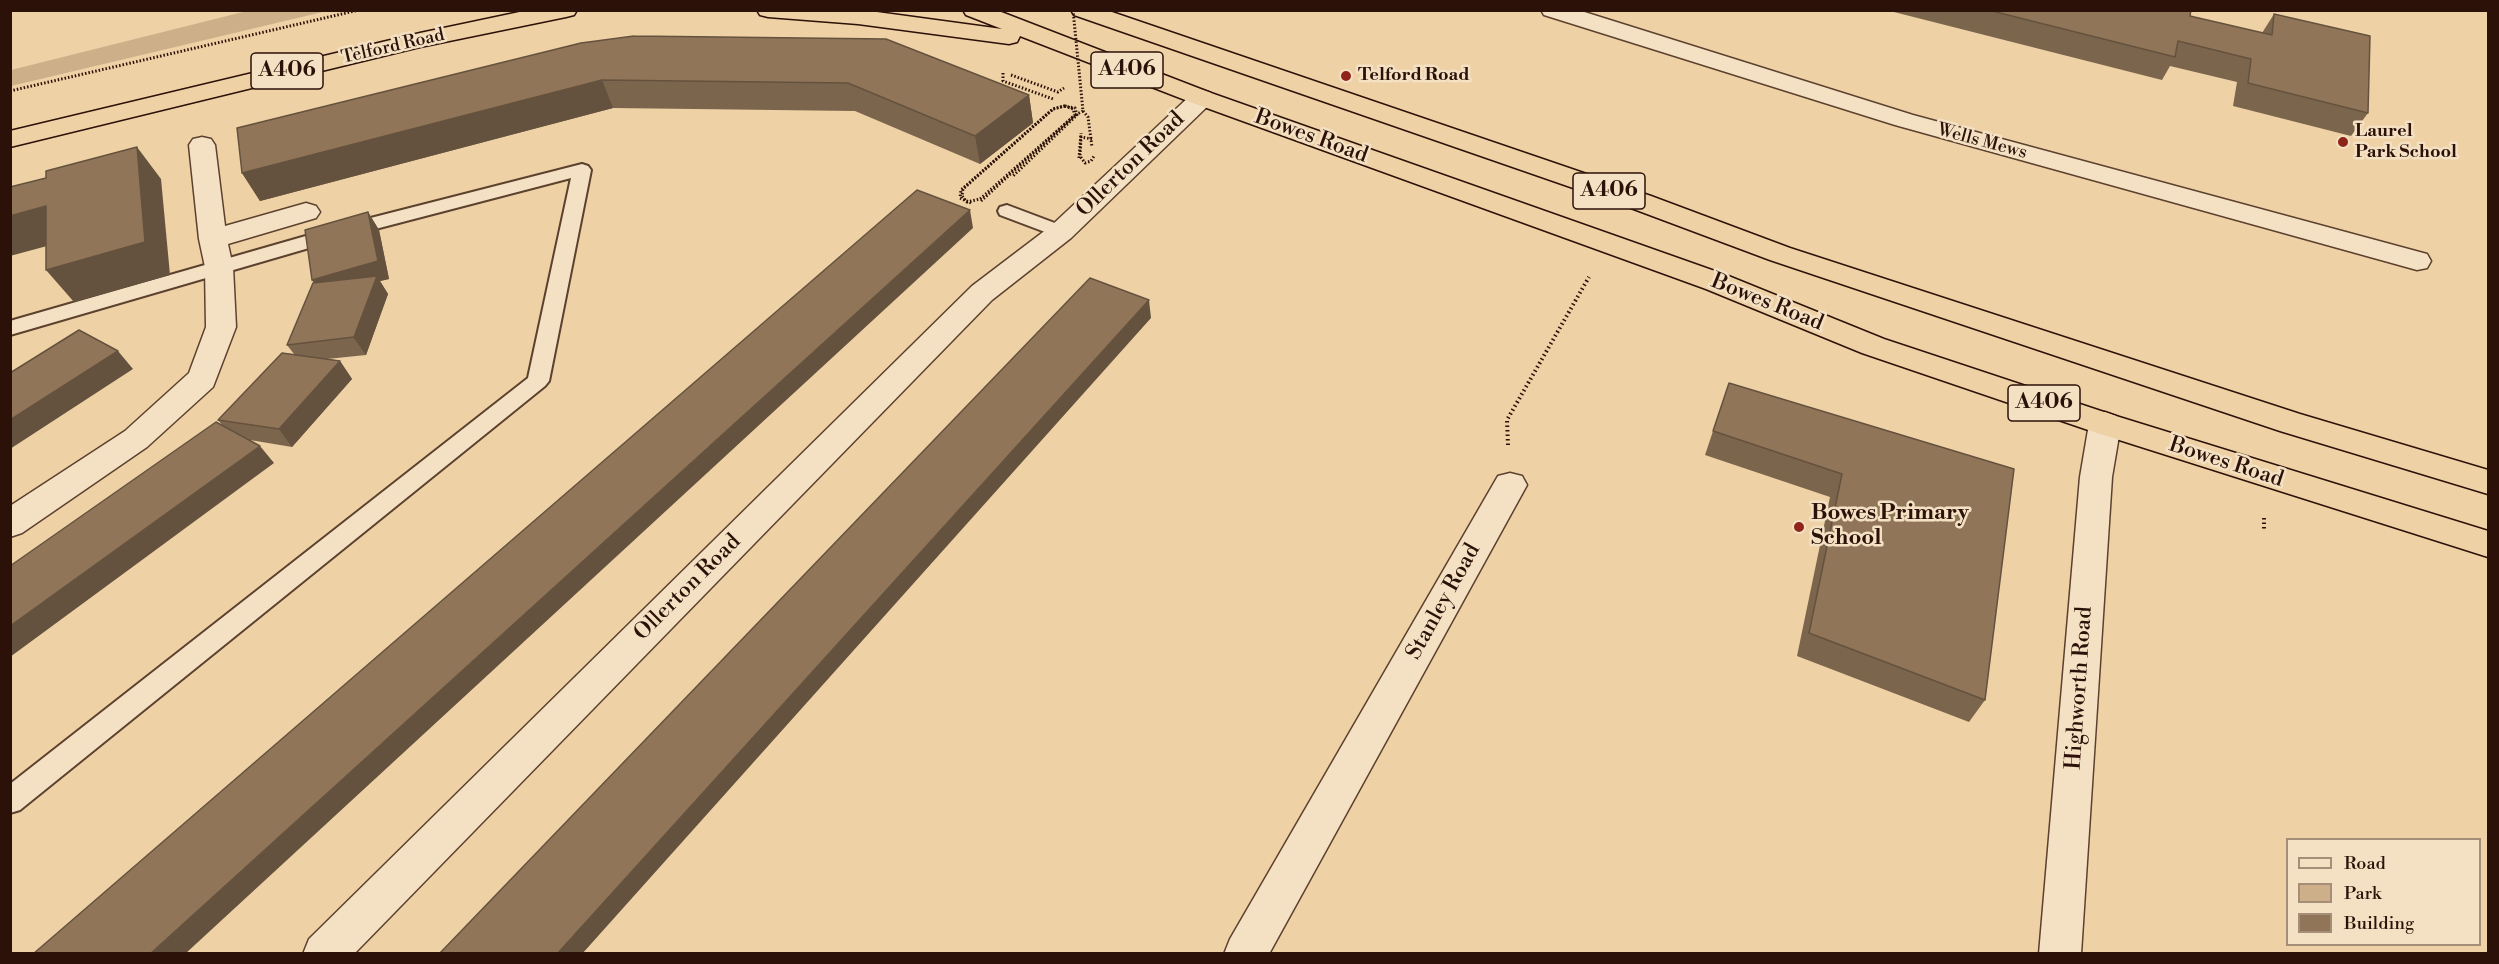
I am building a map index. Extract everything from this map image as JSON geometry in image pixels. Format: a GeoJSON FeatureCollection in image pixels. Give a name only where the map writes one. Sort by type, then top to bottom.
{"type":"FeatureCollection","features":[{"type":"Feature","properties":{"kind":"highway","name":"Telford Road"},"geometry":{"type":"LineString","coordinates":[[10,139],[420,40],[566,10]]}},
{"type":"Feature","properties":{"kind":"highway","name":"Bowes Road"},"geometry":{"type":"LineString","coordinates":[[768,10],[858,17],[1053,42]]}},
{"type":"Feature","properties":{"kind":"highway","name":"Bowes Road"},"geometry":{"type":"LineString","coordinates":[[974,10],[1202,98],[1716,282],[1873,346],[2105,424],[2488,544]]}},
{"type":"Feature","properties":{"kind":"highway","name":"Bowes Road"},"geometry":{"type":"LineString","coordinates":[[1082,10],[1641,202],[1780,254],[2280,419],[2488,482]]}},
{"type":"Feature","properties":{"kind":"street","name":"Wells Mews"},"geometry":{"type":"LineString","coordinates":[[1552,10],[1904,120],[2417,261]]}},
{"type":"Feature","properties":{"kind":"street","name":"Ollerton Road"},"geometry":{"type":"LineString","coordinates":[[324,954],[982,293],[1061,232],[1202,98]]}},
{"type":"Feature","properties":{"kind":"street"},"geometry":{"type":"LineString","coordinates":[[10,524],[136,439],[202,379],[221,327],[216,253],[202,145]]}},
{"type":"Feature","properties":{"kind":"street"},"geometry":{"type":"LineString","coordinates":[[216,253],[306,212]]}},
{"type":"Feature","properties":{"kind":"street","name":"Highworth Road"},"geometry":{"type":"LineString","coordinates":[[2060,954],[2096,489],[2105,424]]}},
{"type":"Feature","properties":{"kind":"street","name":"Stanley Road"},"geometry":{"type":"LineString","coordinates":[[1245,954],[1510,485]]}},
{"type":"Feature","properties":{"kind":"lane"},"geometry":{"type":"LineString","coordinates":[[10,328],[216,253],[358,227],[582,170],[538,381],[10,801]]}},
{"type":"Feature","properties":{"kind":"lane","name":"Ollerton Road"},"geometry":{"type":"LineString","coordinates":[[1007,211],[1061,232]]}},
{"type":"Feature","properties":{"kind":"path","name":"Telford Road"},"geometry":{"type":"LineString","coordinates":[[10,91],[358,10]]}},
{"type":"Feature","properties":{"kind":"path"},"geometry":{"type":"LineString","coordinates":[[1073,10],[1083,111],[1088,117],[1091,139],[1081,137],[1078,141],[1080,156],[1085,163],[1091,161],[1094,156]]}},
{"type":"Feature","properties":{"kind":"path"},"geometry":{"type":"LineString","coordinates":[[1053,99],[1003,81],[1003,73],[1058,92],[1064,88]]}},
{"type":"Feature","properties":{"kind":"path"},"geometry":{"type":"LineString","coordinates":[[987,201],[1077,115],[1075,108],[1064,106],[1053,109],[961,190],[960,198],[967,203],[981,201],[1075,115]]}},
{"type":"Feature","properties":{"kind":"path"},"geometry":{"type":"LineString","coordinates":[[1075,115],[1073,109],[1065,106],[1053,109],[963,189],[962,196],[967,202],[980,199],[1075,115],[1083,111]]}},
{"type":"Feature","properties":{"kind":"path"},"geometry":{"type":"LineString","coordinates":[[1079,157],[1079,142],[1082,133]]}},
{"type":"Feature","properties":{"kind":"path"},"geometry":{"type":"LineString","coordinates":[[1510,485],[1507,420],[1585,285],[1606,242]]}},
{"type":"Feature","properties":{"kind":"green space"},"geometry":{"type":"Polygon","coordinates":[[[247,11],[327,11],[11,86],[11,70],[247,11]]]}},
{"type":"Feature","properties":{"kind":"building"},"geometry":{"type":"Polygon","coordinates":[[[1988,10],[2191,10],[2190,16],[2272,35],[2274,14],[2370,36],[2368,113],[2248,83],[2251,59],[2178,41],[2175,57],[1988,10]]]}},
{"type":"Feature","properties":{"kind":"building"},"geometry":{"type":"Polygon","coordinates":[[[634,36],[886,39],[1029,95],[975,136],[848,83],[602,80],[242,173],[237,128],[581,43],[634,36]]]}},
{"type":"Feature","properties":{"kind":"building"},"geometry":{"type":"Polygon","coordinates":[[[137,147],[145,242],[46,270],[46,206],[10,216],[10,187],[46,178],[46,171],[137,147]]]}},
{"type":"Feature","properties":{"kind":"building"},"geometry":{"type":"Polygon","coordinates":[[[917,190],[970,210],[150,954],[33,954],[917,190]]]}},
{"type":"Feature","properties":{"kind":"building"},"geometry":{"type":"Polygon","coordinates":[[[368,212],[378,261],[312,280],[305,230],[368,212]]]}},
{"type":"Feature","properties":{"kind":"building"},"geometry":{"type":"Polygon","coordinates":[[[377,276],[354,337],[287,345],[313,283],[377,276]]]}},
{"type":"Feature","properties":{"kind":"building"},"geometry":{"type":"Polygon","coordinates":[[[1090,278],[1149,300],[557,954],[439,954],[1090,278]]]}},
{"type":"Feature","properties":{"kind":"building"},"geometry":{"type":"Polygon","coordinates":[[[79,330],[118,351],[10,420],[10,373],[79,330]]]}},
{"type":"Feature","properties":{"kind":"building"},"geometry":{"type":"Polygon","coordinates":[[[282,353],[340,361],[279,429],[218,420],[282,353]]]}},
{"type":"Feature","properties":{"kind":"building"},"geometry":{"type":"Polygon","coordinates":[[[1729,383],[2014,469],[1985,700],[1809,633],[1842,474],[1713,431],[1729,383]]]}},
{"type":"Feature","properties":{"kind":"building"},"geometry":{"type":"Polygon","coordinates":[[[216,422],[260,446],[10,626],[10,566],[216,422]]]}},
{"type":"Feature","properties":{"kind":"place","name":"Telford Road"},"geometry":{"type":"Point","coordinates":[1346,76]}},
{"type":"Feature","properties":{"kind":"place","name":"Laurel Park School"},"geometry":{"type":"Point","coordinates":[2343,142]}},
{"type":"Feature","properties":{"kind":"place","name":"Bowes Primary School"},"geometry":{"type":"Point","coordinates":[1799,527]}}]}
